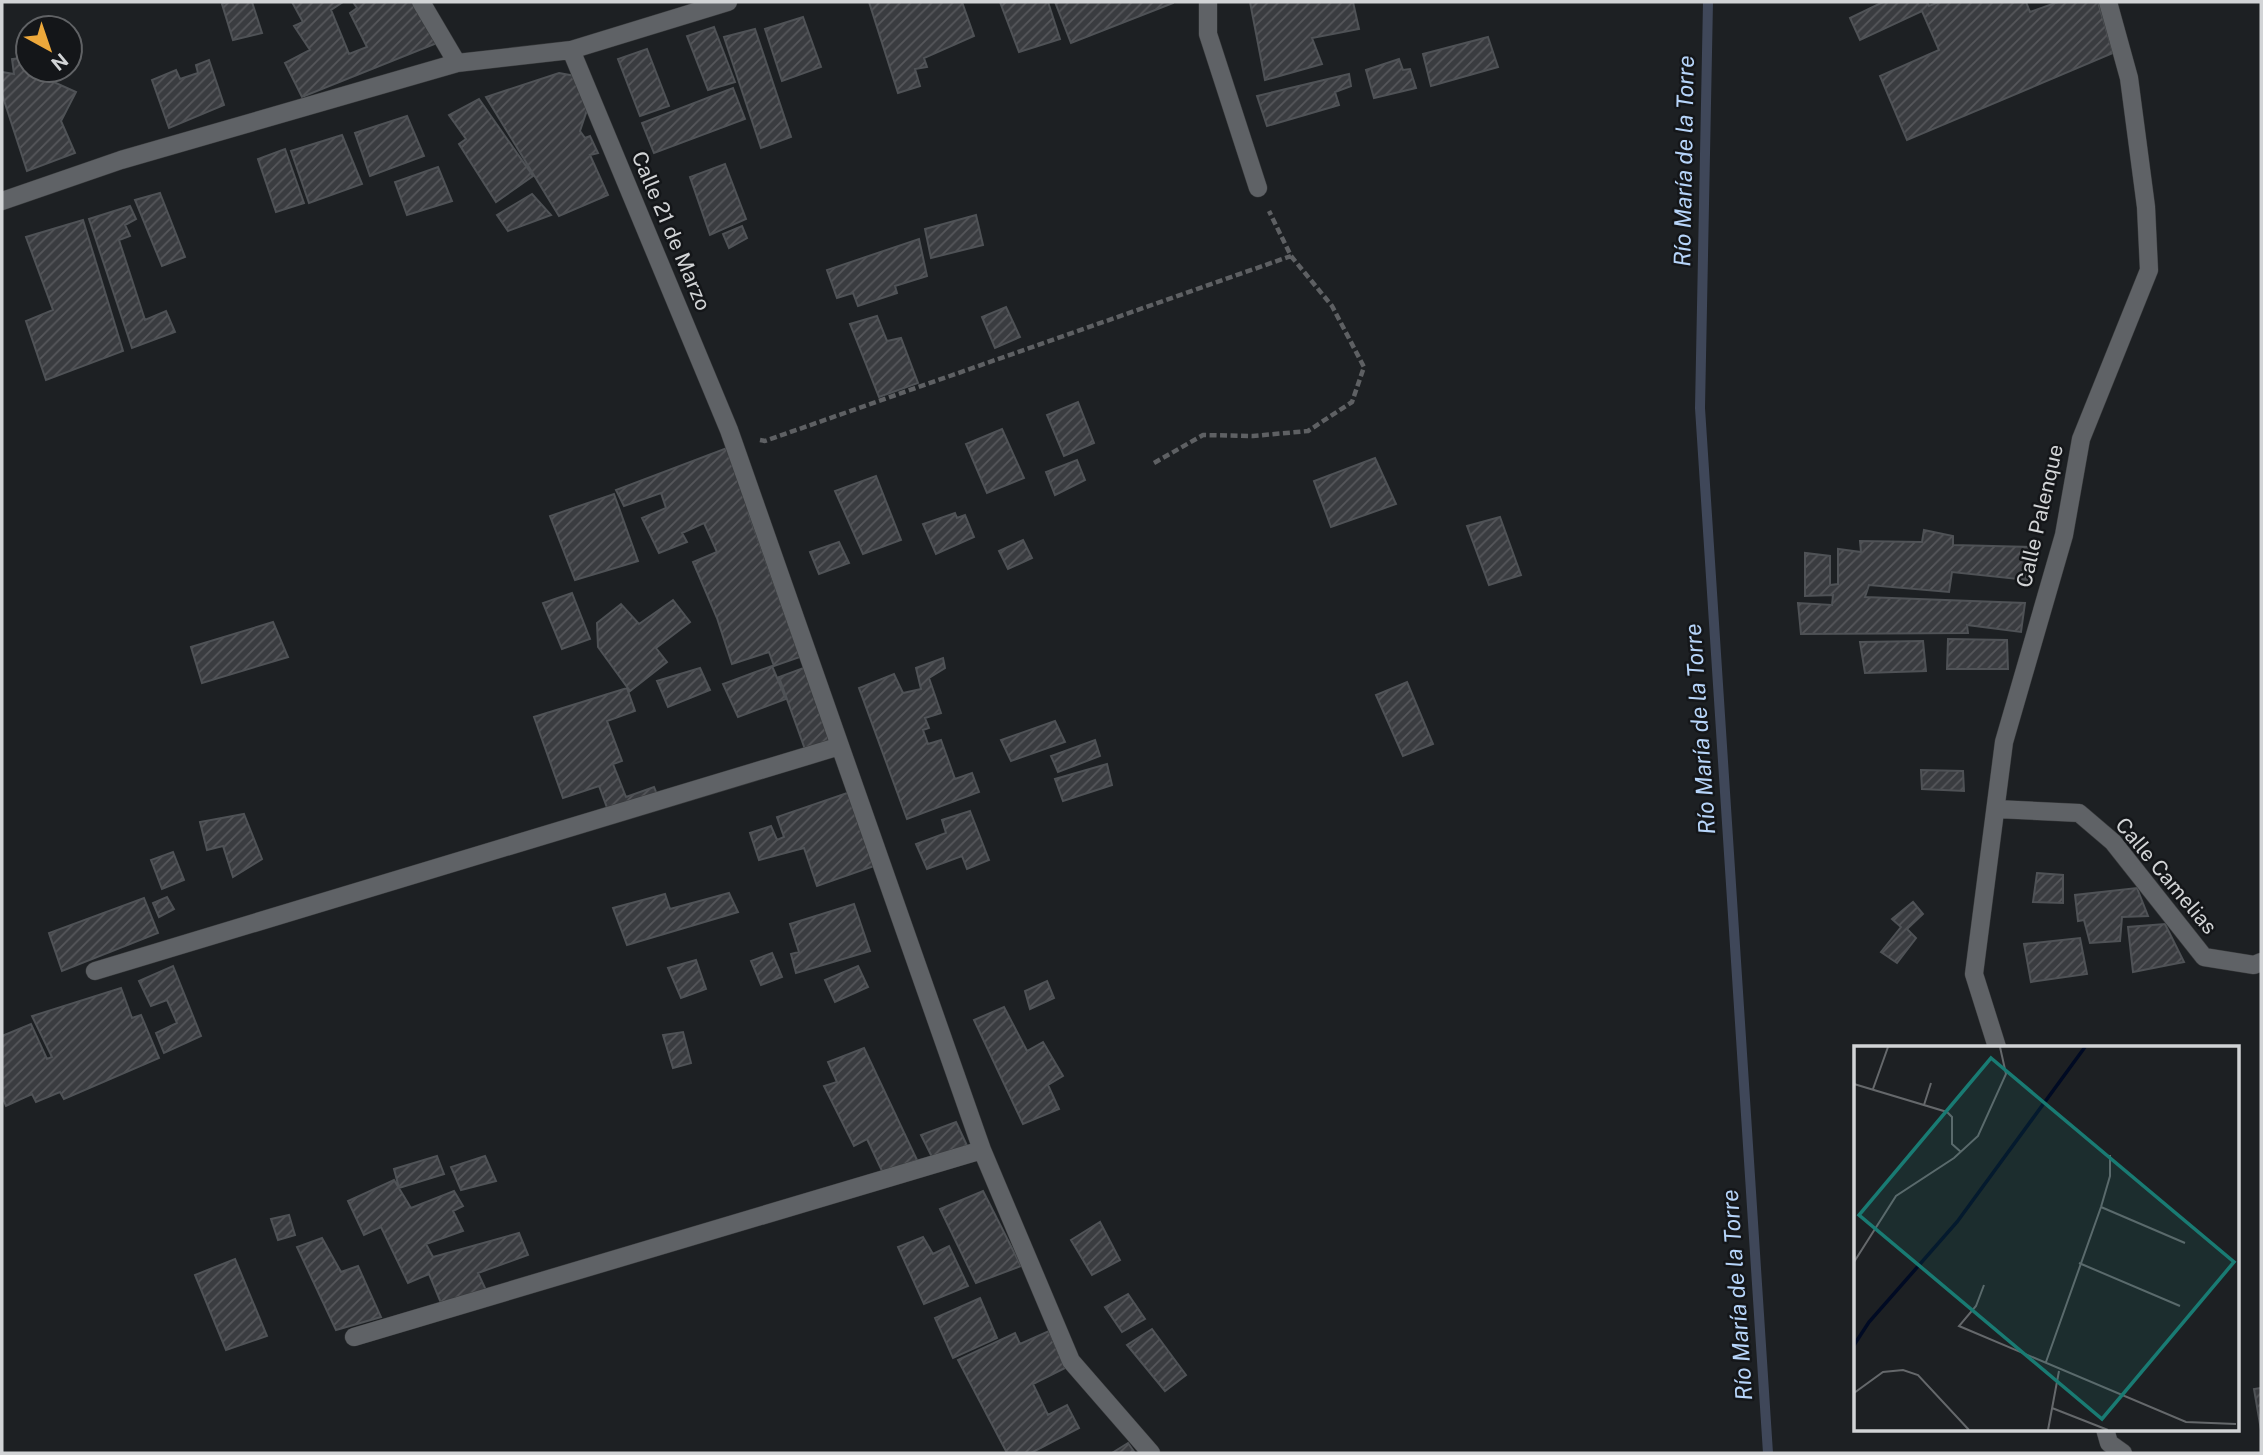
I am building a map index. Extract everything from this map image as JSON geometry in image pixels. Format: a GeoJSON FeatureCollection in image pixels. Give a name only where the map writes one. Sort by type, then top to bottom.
{"type":"FeatureCollection","features":[{"type":"Feature","properties":{"kind":"street"},"geometry":{"type":"LineString","coordinates":[[421,2],[457,63]]}},
{"type":"Feature","properties":{"kind":"street"},"geometry":{"type":"LineString","coordinates":[[2,201],[121,160],[457,63],[571,50],[727,2]]}},
{"type":"Feature","properties":{"kind":"street"},"geometry":{"type":"LineString","coordinates":[[1208,2],[1208,34],[1258,188]]}},
{"type":"Feature","properties":{"kind":"street","name":"Calle Palenque"},"geometry":{"type":"LineString","coordinates":[[1997,1046],[1974,974],[2004,742],[2064,535],[2081,439],[2148,270],[2146,207],[2129,78],[2108,2]]}},
{"type":"Feature","properties":{"kind":"street","name":"Calle 21 de Marzo"},"geometry":{"type":"LineString","coordinates":[[571,50],[729,430],[982,1150],[1071,1361],[1151,1453]]}},
{"type":"Feature","properties":{"kind":"street"},"geometry":{"type":"LineString","coordinates":[[95,971],[840,746]]}},
{"type":"Feature","properties":{"kind":"street","name":"Calle Camelias"},"geometry":{"type":"LineString","coordinates":[[1996,808],[2079,813],[2113,842],[2204,957],[2254,965],[2261,962]]}},
{"type":"Feature","properties":{"kind":"street"},"geometry":{"type":"LineString","coordinates":[[354,1337],[982,1150]]}},
{"type":"Feature","properties":{"kind":"street"},"geometry":{"type":"LineString","coordinates":[[2105,1430],[2109,1443],[2123,1453]]}},
{"type":"Feature","properties":{"kind":"path"},"geometry":{"type":"LineString","coordinates":[[1154,463],[1203,435],[1253,436],[1308,430],[1352,402],[1364,367],[1332,306],[1291,256],[1258,188]]}},
{"type":"Feature","properties":{"kind":"path"},"geometry":{"type":"LineString","coordinates":[[729,430],[765,441],[1291,256]]}},
{"type":"Feature","properties":{"kind":"building"},"geometry":{"type":"Polygon","coordinates":[[[252,2],[262,33],[233,40],[222,4],[252,2]]]}},
{"type":"Feature","properties":{"kind":"building"},"geometry":{"type":"Polygon","coordinates":[[[292,2],[343,2],[331,10],[349,54],[367,47],[350,13],[357,8],[353,2],[412,2],[437,43],[302,97],[285,63],[310,50],[294,26],[303,22],[292,2]]]}},
{"type":"Feature","properties":{"kind":"building"},"geometry":{"type":"Polygon","coordinates":[[[869,2],[962,2],[974,36],[924,58],[927,67],[915,69],[920,86],[898,93],[869,2]]]}},
{"type":"Feature","properties":{"kind":"building"},"geometry":{"type":"Polygon","coordinates":[[[1000,2],[1048,2],[1060,39],[1019,52],[1000,2]]]}},
{"type":"Feature","properties":{"kind":"building"},"geometry":{"type":"Polygon","coordinates":[[[1055,2],[1173,2],[1173,3],[1071,43],[1055,2]]]}},
{"type":"Feature","properties":{"kind":"building"},"geometry":{"type":"Polygon","coordinates":[[[1250,2],[1353,2],[1359,29],[1312,38],[1322,64],[1265,80],[1250,2]]]}},
{"type":"Feature","properties":{"kind":"building"},"geometry":{"type":"Polygon","coordinates":[[[1883,2],[1927,2],[1929,6],[1939,2],[2026,2],[2030,12],[2058,2],[2098,2],[2113,53],[1907,140],[1880,76],[1939,50],[1922,11],[1860,40],[1850,18],[1883,2]]]}},
{"type":"Feature","properties":{"kind":"building"},"geometry":{"type":"Polygon","coordinates":[[[803,17],[821,67],[782,81],[765,29],[803,17]]]}},
{"type":"Feature","properties":{"kind":"building"},"geometry":{"type":"Polygon","coordinates":[[[714,27],[735,82],[708,90],[687,36],[714,27]]]}},
{"type":"Feature","properties":{"kind":"building"},"geometry":{"type":"Polygon","coordinates":[[[755,29],[791,137],[761,148],[724,37],[755,29]]]}},
{"type":"Feature","properties":{"kind":"building"},"geometry":{"type":"Polygon","coordinates":[[[1488,37],[1498,67],[1431,86],[1423,54],[1488,37]]]}},
{"type":"Feature","properties":{"kind":"building"},"geometry":{"type":"Polygon","coordinates":[[[647,49],[669,106],[640,116],[618,59],[647,49]]]}},
{"type":"Feature","properties":{"kind":"building"},"geometry":{"type":"Polygon","coordinates":[[[1399,59],[1403,70],[1410,69],[1416,88],[1374,98],[1366,70],[1399,59]]]}},
{"type":"Feature","properties":{"kind":"building"},"geometry":{"type":"Polygon","coordinates":[[[209,60],[224,105],[169,128],[152,80],[176,70],[180,79],[198,73],[196,65],[209,60]]]}},
{"type":"Feature","properties":{"kind":"building"},"geometry":{"type":"Polygon","coordinates":[[[2,72],[14,74],[14,84],[58,84],[76,92],[61,121],[75,153],[27,171],[2,94],[2,72]]]}},
{"type":"Feature","properties":{"kind":"building"},"geometry":{"type":"Polygon","coordinates":[[[559,73],[575,76],[589,104],[580,131],[585,138],[590,136],[598,153],[590,155],[608,195],[559,216],[486,97],[559,73]]]}},
{"type":"Feature","properties":{"kind":"building"},"geometry":{"type":"Polygon","coordinates":[[[1349,74],[1351,86],[1335,92],[1339,105],[1267,126],[1257,96],[1349,74]]]}},
{"type":"Feature","properties":{"kind":"building"},"geometry":{"type":"Polygon","coordinates":[[[733,88],[745,119],[654,153],[642,123],[733,88]]]}},
{"type":"Feature","properties":{"kind":"building"},"geometry":{"type":"Polygon","coordinates":[[[479,99],[533,176],[496,202],[459,144],[466,139],[449,115],[479,99]]]}},
{"type":"Feature","properties":{"kind":"building"},"geometry":{"type":"Polygon","coordinates":[[[407,116],[424,156],[370,176],[355,133],[407,116]]]}},
{"type":"Feature","properties":{"kind":"building"},"geometry":{"type":"Polygon","coordinates":[[[342,135],[362,184],[309,203],[291,151],[342,135]]]}},
{"type":"Feature","properties":{"kind":"building"},"geometry":{"type":"Polygon","coordinates":[[[285,149],[304,203],[276,212],[258,159],[285,149]]]}},
{"type":"Feature","properties":{"kind":"building"},"geometry":{"type":"Polygon","coordinates":[[[725,164],[746,219],[710,235],[690,177],[725,164]]]}},
{"type":"Feature","properties":{"kind":"building"},"geometry":{"type":"Polygon","coordinates":[[[438,167],[452,201],[407,215],[395,182],[438,167]]]}},
{"type":"Feature","properties":{"kind":"building"},"geometry":{"type":"Polygon","coordinates":[[[160,193],[185,257],[162,266],[135,200],[160,193]]]}},
{"type":"Feature","properties":{"kind":"building"},"geometry":{"type":"Polygon","coordinates":[[[532,194],[551,215],[508,231],[497,215],[532,194]]]}},
{"type":"Feature","properties":{"kind":"building"},"geometry":{"type":"Polygon","coordinates":[[[130,206],[136,219],[125,225],[130,236],[119,240],[145,320],[166,311],[175,332],[132,348],[89,219],[130,206]]]}},
{"type":"Feature","properties":{"kind":"building"},"geometry":{"type":"Polygon","coordinates":[[[976,215],[983,245],[931,258],[925,229],[976,215]]]}},
{"type":"Feature","properties":{"kind":"building"},"geometry":{"type":"Polygon","coordinates":[[[83,220],[123,351],[46,380],[26,321],[53,310],[26,237],[83,220]]]}},
{"type":"Feature","properties":{"kind":"building"},"geometry":{"type":"Polygon","coordinates":[[[742,226],[747,238],[729,248],[723,234],[742,226]]]}},
{"type":"Feature","properties":{"kind":"building"},"geometry":{"type":"Polygon","coordinates":[[[919,239],[927,276],[895,286],[897,293],[858,306],[853,293],[837,298],[827,270],[919,239]]]}},
{"type":"Feature","properties":{"kind":"building"},"geometry":{"type":"Polygon","coordinates":[[[1006,307],[1020,337],[995,348],[982,317],[1006,307]]]}},
{"type":"Feature","properties":{"kind":"building"},"geometry":{"type":"Polygon","coordinates":[[[877,316],[887,341],[901,338],[918,383],[879,397],[850,324],[877,316]]]}},
{"type":"Feature","properties":{"kind":"building"},"geometry":{"type":"Polygon","coordinates":[[[1078,402],[1094,443],[1064,456],[1047,415],[1078,402]]]}},
{"type":"Feature","properties":{"kind":"building"},"geometry":{"type":"Polygon","coordinates":[[[1002,429],[1024,478],[987,493],[966,444],[1002,429]]]}},
{"type":"Feature","properties":{"kind":"building"},"geometry":{"type":"Polygon","coordinates":[[[727,448],[754,508],[748,512],[800,657],[774,666],[769,652],[732,664],[717,618],[693,562],[717,552],[704,523],[682,533],[687,542],[659,553],[642,518],[666,508],[661,493],[624,506],[616,490],[727,448]]]}},
{"type":"Feature","properties":{"kind":"building"},"geometry":{"type":"Polygon","coordinates":[[[1375,458],[1396,504],[1331,527],[1314,481],[1375,458]]]}},
{"type":"Feature","properties":{"kind":"building"},"geometry":{"type":"Polygon","coordinates":[[[1077,460],[1085,480],[1055,495],[1046,472],[1077,460]]]}},
{"type":"Feature","properties":{"kind":"building"},"geometry":{"type":"Polygon","coordinates":[[[876,476],[901,540],[863,554],[835,491],[876,476]]]}},
{"type":"Feature","properties":{"kind":"building"},"geometry":{"type":"Polygon","coordinates":[[[614,494],[638,561],[575,580],[550,516],[614,494]]]}},
{"type":"Feature","properties":{"kind":"building"},"geometry":{"type":"Polygon","coordinates":[[[955,513],[957,518],[965,515],[974,537],[936,554],[923,524],[955,513]]]}},
{"type":"Feature","properties":{"kind":"building"},"geometry":{"type":"Polygon","coordinates":[[[1500,517],[1521,575],[1489,585],[1467,526],[1500,517]]]}},
{"type":"Feature","properties":{"kind":"building"},"geometry":{"type":"Polygon","coordinates":[[[1924,530],[1953,536],[1953,545],[2032,547],[2027,580],[1952,572],[1949,592],[1869,585],[1865,597],[2025,603],[2021,632],[1967,625],[1968,633],[1801,634],[1798,603],[1832,605],[1833,595],[1805,596],[1805,553],[1830,556],[1830,585],[1838,584],[1838,549],[1861,552],[1860,541],[1922,542],[1924,530]]]}},
{"type":"Feature","properties":{"kind":"building"},"geometry":{"type":"Polygon","coordinates":[[[1023,540],[1032,558],[1008,569],[999,551],[1023,540]]]}},
{"type":"Feature","properties":{"kind":"building"},"geometry":{"type":"Polygon","coordinates":[[[839,542],[849,563],[819,574],[810,552],[839,542]]]}},
{"type":"Feature","properties":{"kind":"building"},"geometry":{"type":"Polygon","coordinates":[[[572,593],[590,639],[562,649],[543,603],[572,593]]]}},
{"type":"Feature","properties":{"kind":"building"},"geometry":{"type":"Polygon","coordinates":[[[673,600],[690,622],[656,648],[667,662],[630,691],[598,647],[597,623],[621,604],[639,624],[673,600]]]}},
{"type":"Feature","properties":{"kind":"building"},"geometry":{"type":"Polygon","coordinates":[[[273,622],[288,657],[202,683],[191,647],[273,622]]]}},
{"type":"Feature","properties":{"kind":"building"},"geometry":{"type":"Polygon","coordinates":[[[1948,639],[2007,640],[2008,669],[1947,669],[1948,639]]]}},
{"type":"Feature","properties":{"kind":"building"},"geometry":{"type":"Polygon","coordinates":[[[1923,641],[1926,671],[1865,673],[1860,642],[1923,641]]]}},
{"type":"Feature","properties":{"kind":"building"},"geometry":{"type":"Polygon","coordinates":[[[943,658],[945,668],[929,678],[941,713],[925,718],[929,728],[923,730],[928,744],[941,740],[955,779],[972,773],[979,792],[907,819],[859,688],[894,674],[903,693],[921,689],[916,668],[943,658]]]}},
{"type":"Feature","properties":{"kind":"building"},"geometry":{"type":"Polygon","coordinates":[[[772,666],[786,699],[738,717],[723,684],[772,666]]]}},
{"type":"Feature","properties":{"kind":"building"},"geometry":{"type":"Polygon","coordinates":[[[809,666],[835,735],[825,746],[806,752],[779,677],[809,666]]]}},
{"type":"Feature","properties":{"kind":"building"},"geometry":{"type":"Polygon","coordinates":[[[700,668],[710,690],[668,707],[657,681],[700,668]]]}},
{"type":"Feature","properties":{"kind":"building"},"geometry":{"type":"Polygon","coordinates":[[[1407,682],[1433,744],[1403,756],[1376,695],[1407,682]]]}},
{"type":"Feature","properties":{"kind":"building"},"geometry":{"type":"Polygon","coordinates":[[[627,688],[635,711],[607,721],[622,761],[613,764],[626,797],[654,787],[658,797],[609,813],[599,786],[563,798],[534,717],[627,688]]]}},
{"type":"Feature","properties":{"kind":"building"},"geometry":{"type":"Polygon","coordinates":[[[1055,721],[1065,742],[1011,761],[1001,740],[1055,721]]]}},
{"type":"Feature","properties":{"kind":"building"},"geometry":{"type":"Polygon","coordinates":[[[1095,740],[1100,756],[1058,772],[1051,756],[1095,740]]]}},
{"type":"Feature","properties":{"kind":"building"},"geometry":{"type":"Polygon","coordinates":[[[1107,764],[1112,785],[1063,801],[1055,779],[1107,764]]]}},
{"type":"Feature","properties":{"kind":"building"},"geometry":{"type":"Polygon","coordinates":[[[1921,770],[1963,771],[1964,791],[1922,789],[1921,770]]]}},
{"type":"Feature","properties":{"kind":"building"},"geometry":{"type":"Polygon","coordinates":[[[853,791],[880,864],[817,886],[804,848],[759,860],[750,833],[771,826],[777,840],[784,837],[777,817],[853,791]]]}},
{"type":"Feature","properties":{"kind":"building"},"geometry":{"type":"Polygon","coordinates":[[[970,811],[989,860],[967,869],[962,856],[927,869],[916,844],[946,833],[942,820],[970,811]]]}},
{"type":"Feature","properties":{"kind":"building"},"geometry":{"type":"Polygon","coordinates":[[[244,814],[262,859],[233,877],[223,846],[207,850],[200,822],[244,814]]]}},
{"type":"Feature","properties":{"kind":"building"},"geometry":{"type":"Polygon","coordinates":[[[173,852],[184,880],[162,889],[151,860],[173,852]]]}},
{"type":"Feature","properties":{"kind":"building"},"geometry":{"type":"Polygon","coordinates":[[[2037,873],[2063,875],[2063,903],[2033,902],[2037,873]]]}},
{"type":"Feature","properties":{"kind":"building"},"geometry":{"type":"Polygon","coordinates":[[[2137,888],[2148,916],[2122,917],[2120,941],[2090,943],[2084,920],[2078,921],[2075,895],[2137,888]]]}},
{"type":"Feature","properties":{"kind":"building"},"geometry":{"type":"Polygon","coordinates":[[[729,893],[738,912],[627,945],[613,908],[665,894],[670,909],[729,893]]]}},
{"type":"Feature","properties":{"kind":"building"},"geometry":{"type":"Polygon","coordinates":[[[167,897],[174,909],[159,917],[153,903],[167,897]]]}},
{"type":"Feature","properties":{"kind":"building"},"geometry":{"type":"Polygon","coordinates":[[[144,898],[158,933],[62,971],[49,933],[144,898]]]}},
{"type":"Feature","properties":{"kind":"building"},"geometry":{"type":"Polygon","coordinates":[[[1913,902],[1923,914],[1907,929],[1916,938],[1897,963],[1881,952],[1901,927],[1892,919],[1913,902]]]}},
{"type":"Feature","properties":{"kind":"building"},"geometry":{"type":"Polygon","coordinates":[[[854,904],[870,951],[796,973],[791,954],[799,952],[790,924],[854,904]]]}},
{"type":"Feature","properties":{"kind":"building"},"geometry":{"type":"Polygon","coordinates":[[[2165,924],[2184,962],[2133,972],[2128,927],[2165,924]]]}},
{"type":"Feature","properties":{"kind":"building"},"geometry":{"type":"Polygon","coordinates":[[[2080,938],[2087,974],[2031,982],[2024,944],[2080,938]]]}},
{"type":"Feature","properties":{"kind":"building"},"geometry":{"type":"Polygon","coordinates":[[[772,953],[782,977],[761,985],[751,961],[772,953]]]}},
{"type":"Feature","properties":{"kind":"building"},"geometry":{"type":"Polygon","coordinates":[[[696,960],[706,989],[681,998],[668,968],[696,960]]]}},
{"type":"Feature","properties":{"kind":"building"},"geometry":{"type":"Polygon","coordinates":[[[173,966],[201,1036],[164,1053],[156,1033],[177,1023],[167,1000],[151,1006],[139,981],[173,966]]]}},
{"type":"Feature","properties":{"kind":"building"},"geometry":{"type":"Polygon","coordinates":[[[858,966],[868,987],[835,1002],[825,980],[858,966]]]}},
{"type":"Feature","properties":{"kind":"building"},"geometry":{"type":"Polygon","coordinates":[[[1047,981],[1054,998],[1030,1009],[1025,991],[1047,981]]]}},
{"type":"Feature","properties":{"kind":"building"},"geometry":{"type":"Polygon","coordinates":[[[121,988],[132,1018],[141,1015],[159,1058],[64,1099],[60,1092],[36,1102],[32,1094],[6,1106],[2,1096],[2,1036],[31,1024],[47,1059],[52,1057],[32,1016],[121,988]]]}},
{"type":"Feature","properties":{"kind":"building"},"geometry":{"type":"Polygon","coordinates":[[[1004,1007],[1027,1051],[1043,1042],[1063,1076],[1048,1085],[1059,1109],[1023,1124],[974,1020],[1004,1007]]]}},
{"type":"Feature","properties":{"kind":"building"},"geometry":{"type":"Polygon","coordinates":[[[683,1032],[691,1063],[673,1068],[663,1035],[683,1032]]]}},
{"type":"Feature","properties":{"kind":"building"},"geometry":{"type":"Polygon","coordinates":[[[864,1048],[917,1160],[883,1173],[867,1139],[854,1146],[824,1086],[837,1082],[828,1062],[864,1048]]]}},
{"type":"Feature","properties":{"kind":"building"},"geometry":{"type":"Polygon","coordinates":[[[956,1122],[970,1152],[935,1163],[921,1135],[956,1122]]]}},
{"type":"Feature","properties":{"kind":"building"},"geometry":{"type":"Polygon","coordinates":[[[437,1156],[444,1174],[399,1188],[394,1169],[437,1156]]]}},
{"type":"Feature","properties":{"kind":"building"},"geometry":{"type":"Polygon","coordinates":[[[485,1156],[496,1181],[461,1190],[451,1167],[485,1156]]]}},
{"type":"Feature","properties":{"kind":"building"},"geometry":{"type":"Polygon","coordinates":[[[394,1180],[411,1208],[454,1191],[463,1206],[453,1211],[463,1231],[426,1244],[433,1257],[519,1233],[528,1255],[478,1273],[486,1290],[441,1303],[429,1274],[408,1283],[381,1227],[364,1235],[348,1201],[394,1180]]]}},
{"type":"Feature","properties":{"kind":"building"},"geometry":{"type":"Polygon","coordinates":[[[983,1191],[1021,1266],[976,1283],[940,1209],[983,1191]]]}},
{"type":"Feature","properties":{"kind":"building"},"geometry":{"type":"Polygon","coordinates":[[[289,1215],[295,1235],[278,1240],[271,1219],[289,1215]]]}},
{"type":"Feature","properties":{"kind":"building"},"geometry":{"type":"Polygon","coordinates":[[[1100,1222],[1120,1260],[1092,1275],[1071,1240],[1100,1222]]]}},
{"type":"Feature","properties":{"kind":"building"},"geometry":{"type":"Polygon","coordinates":[[[923,1237],[933,1254],[949,1246],[968,1286],[924,1304],[898,1247],[923,1237]]]}},
{"type":"Feature","properties":{"kind":"building"},"geometry":{"type":"Polygon","coordinates":[[[322,1238],[341,1272],[358,1266],[381,1317],[336,1330],[297,1247],[322,1238]]]}},
{"type":"Feature","properties":{"kind":"building"},"geometry":{"type":"Polygon","coordinates":[[[235,1259],[267,1336],[226,1350],[195,1275],[235,1259]]]}},
{"type":"Feature","properties":{"kind":"building"},"geometry":{"type":"Polygon","coordinates":[[[1128,1294],[1145,1319],[1122,1332],[1105,1307],[1128,1294]]]}},
{"type":"Feature","properties":{"kind":"building"},"geometry":{"type":"Polygon","coordinates":[[[980,1298],[997,1338],[953,1358],[935,1318],[980,1298]]]}},
{"type":"Feature","properties":{"kind":"building"},"geometry":{"type":"Polygon","coordinates":[[[1152,1329],[1186,1375],[1165,1391],[1127,1345],[1152,1329]]]}},
{"type":"Feature","properties":{"kind":"building"},"geometry":{"type":"Polygon","coordinates":[[[1049,1331],[1065,1368],[1033,1384],[1048,1415],[1067,1405],[1079,1428],[1031,1453],[1007,1453],[958,1360],[1015,1333],[1020,1344],[1049,1331]]]}},
{"type":"Feature","properties":{"kind":"building"},"geometry":{"type":"Polygon","coordinates":[[[2261,1388],[2261,1430],[2254,1389],[2261,1388]]]}},
{"type":"Feature","properties":{"kind":"building"},"geometry":{"type":"Polygon","coordinates":[[[1128,1443],[1135,1453],[1112,1453],[1128,1443]]]}},
{"type":"Feature","properties":{"kind":"waterway","name":"Río María de la Torre"},"geometry":{"type":"LineString","coordinates":[[1708,2],[1700,408],[1768,1453]]}}]}
